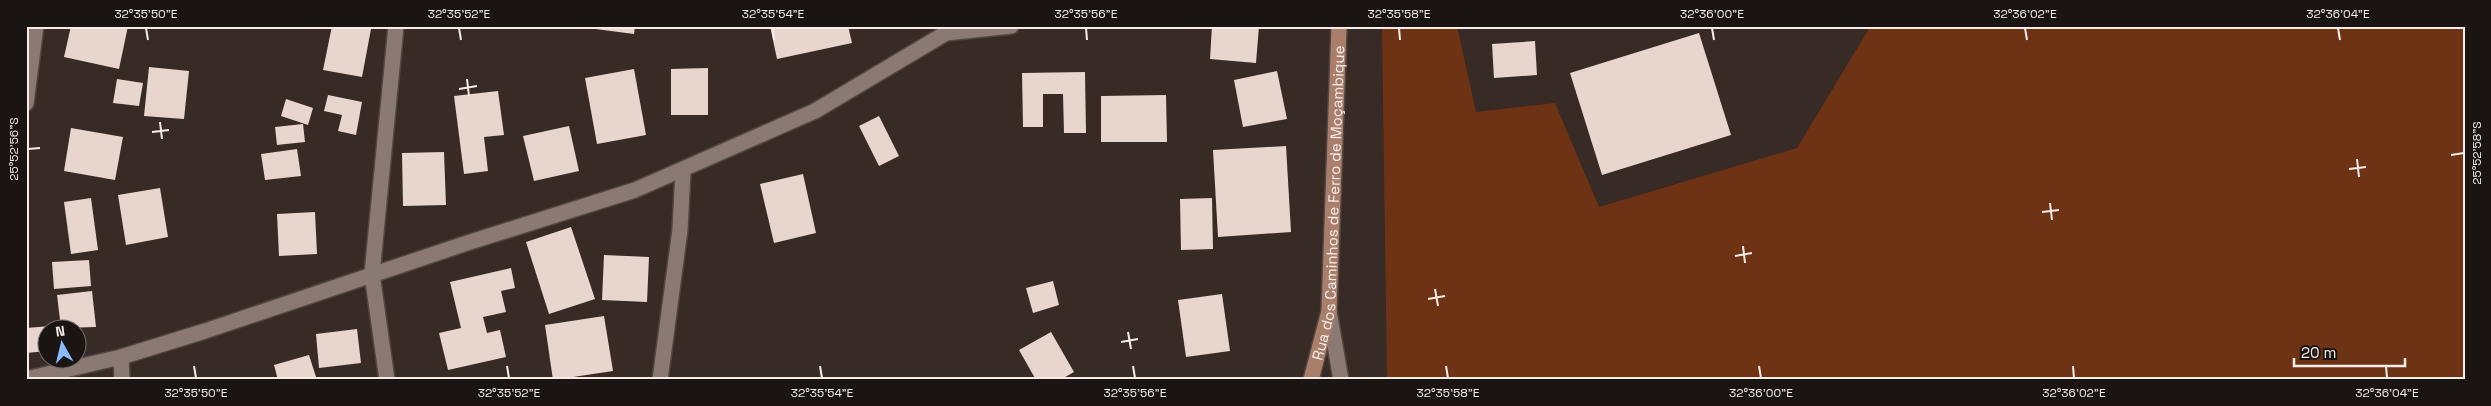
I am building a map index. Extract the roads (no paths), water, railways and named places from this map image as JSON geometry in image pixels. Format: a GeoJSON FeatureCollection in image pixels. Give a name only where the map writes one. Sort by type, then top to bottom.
{"type":"FeatureCollection","features":[{"type":"Feature","properties":{"kind":"street"},"geometry":{"type":"LineString","coordinates":[[26,103],[36,26]]}},
{"type":"Feature","properties":{"kind":"street"},"geometry":{"type":"LineString","coordinates":[[387,380],[372,274],[396,26]]}},
{"type":"Feature","properties":{"kind":"street"},"geometry":{"type":"LineString","coordinates":[[26,379],[121,357],[205,331],[372,274],[635,190],[815,111],[946,29],[1011,26]]}},
{"type":"Feature","properties":{"kind":"street","name":"Rua dos Caminhos de Ferro de Moçambique"},"geometry":{"type":"LineString","coordinates":[[1311,380],[1329,311],[1339,26]]}},
{"type":"Feature","properties":{"kind":"street"},"geometry":{"type":"LineString","coordinates":[[660,380],[680,230],[682,171]]}},
{"type":"Feature","properties":{"kind":"street"},"geometry":{"type":"LineString","coordinates":[[1329,311],[1340,380]]}},
{"type":"Feature","properties":{"kind":"street"},"geometry":{"type":"LineString","coordinates":[[121,357],[122,380]]}}]}
